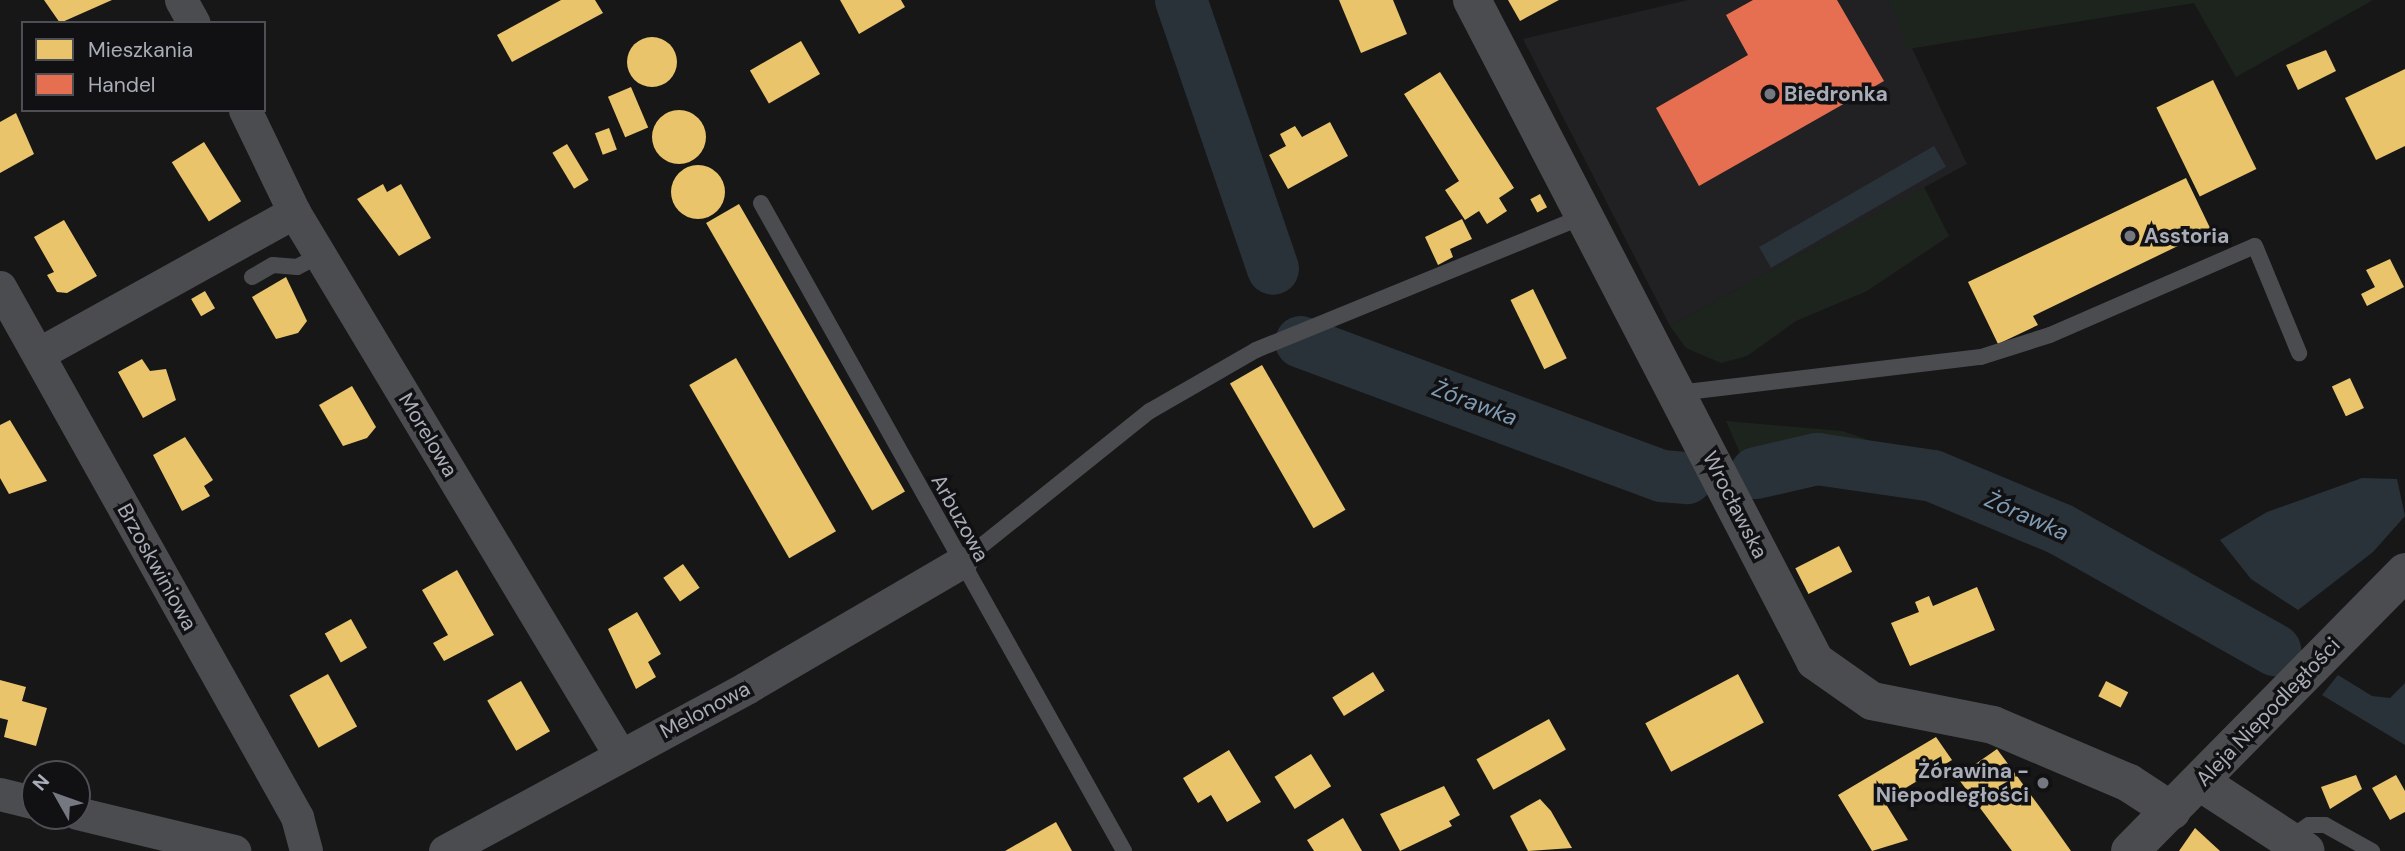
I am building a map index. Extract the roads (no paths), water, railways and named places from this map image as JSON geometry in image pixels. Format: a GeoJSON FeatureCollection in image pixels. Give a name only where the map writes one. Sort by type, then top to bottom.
{"type":"FeatureCollection","features":[{"type":"Feature","properties":{"kind":"street"},"geometry":{"type":"LineString","coordinates":[[181,0],[193,21]]}},
{"type":"Feature","properties":{"kind":"street","name":"Wrocławska"},"geometry":{"type":"LineString","coordinates":[[1472,0],[1586,215],[1815,661],[1832,677],[1872,701],[1993,725],[2129,783],[2172,811]]}},
{"type":"Feature","properties":{"kind":"street","name":"Morelowa"},"geometry":{"type":"LineString","coordinates":[[246,112],[295,212],[620,755]]}},
{"type":"Feature","properties":{"kind":"street"},"geometry":{"type":"LineString","coordinates":[[38,354],[295,212]]}},
{"type":"Feature","properties":{"kind":"street","name":"Brzoskwiniowa"},"geometry":{"type":"LineString","coordinates":[[0,287],[297,817],[306,851]]}},
{"type":"Feature","properties":{"kind":"street","name":"Melonowa"},"geometry":{"type":"LineString","coordinates":[[445,851],[960,563]]}},
{"type":"Feature","properties":{"kind":"street","name":"Aleja Niepodległości"},"geometry":{"type":"LineString","coordinates":[[2130,851],[2405,572]]}},
{"type":"Feature","properties":{"kind":"street"},"geometry":{"type":"LineString","coordinates":[[2200,782],[2297,845]]}},
{"type":"Feature","properties":{"kind":"street"},"geometry":{"type":"LineString","coordinates":[[0,794],[21,799]]}},
{"type":"Feature","properties":{"kind":"street"},"geometry":{"type":"LineString","coordinates":[[91,816],[234,851]]}},
{"type":"Feature","properties":{"kind":"lane","name":"Arbuzowa"},"geometry":{"type":"LineString","coordinates":[[761,203],[960,563],[1124,851]]}},
{"type":"Feature","properties":{"kind":"lane"},"geometry":{"type":"LineString","coordinates":[[960,563],[1150,411],[1256,350],[1586,215]]}},
{"type":"Feature","properties":{"kind":"lane"},"geometry":{"type":"LineString","coordinates":[[1678,393],[1981,357],[2050,335],[2255,246],[2299,353]]}},
{"type":"Feature","properties":{"kind":"lane"},"geometry":{"type":"LineString","coordinates":[[252,276],[321,255]]}},
{"type":"Feature","properties":{"kind":"lane"},"geometry":{"type":"LineString","coordinates":[[2297,845],[2309,825],[2325,825],[2372,851]]}},
{"type":"Feature","properties":{"kind":"waterway","name":"Żórawka"},"geometry":{"type":"LineString","coordinates":[[1181,0],[1273,269]]}},
{"type":"Feature","properties":{"kind":"waterway","name":"Żórawka"},"geometry":{"type":"LineString","coordinates":[[1301,342],[1662,476],[1687,478]]}},
{"type":"Feature","properties":{"kind":"waterway","name":"Żórawka"},"geometry":{"type":"LineString","coordinates":[[1756,473],[1817,459],[1933,476],[2060,529],[2275,650]]}},
{"type":"Feature","properties":{"kind":"place","name":"Biedronka"},"geometry":{"type":"Point","coordinates":[1770,94]}},
{"type":"Feature","properties":{"kind":"place","name":"Asstoria"},"geometry":{"type":"Point","coordinates":[2130,236]}},
{"type":"Feature","properties":{"kind":"place","name":"Żórawina - Niepodległości"},"geometry":{"type":"Point","coordinates":[2043,783]}}]}
